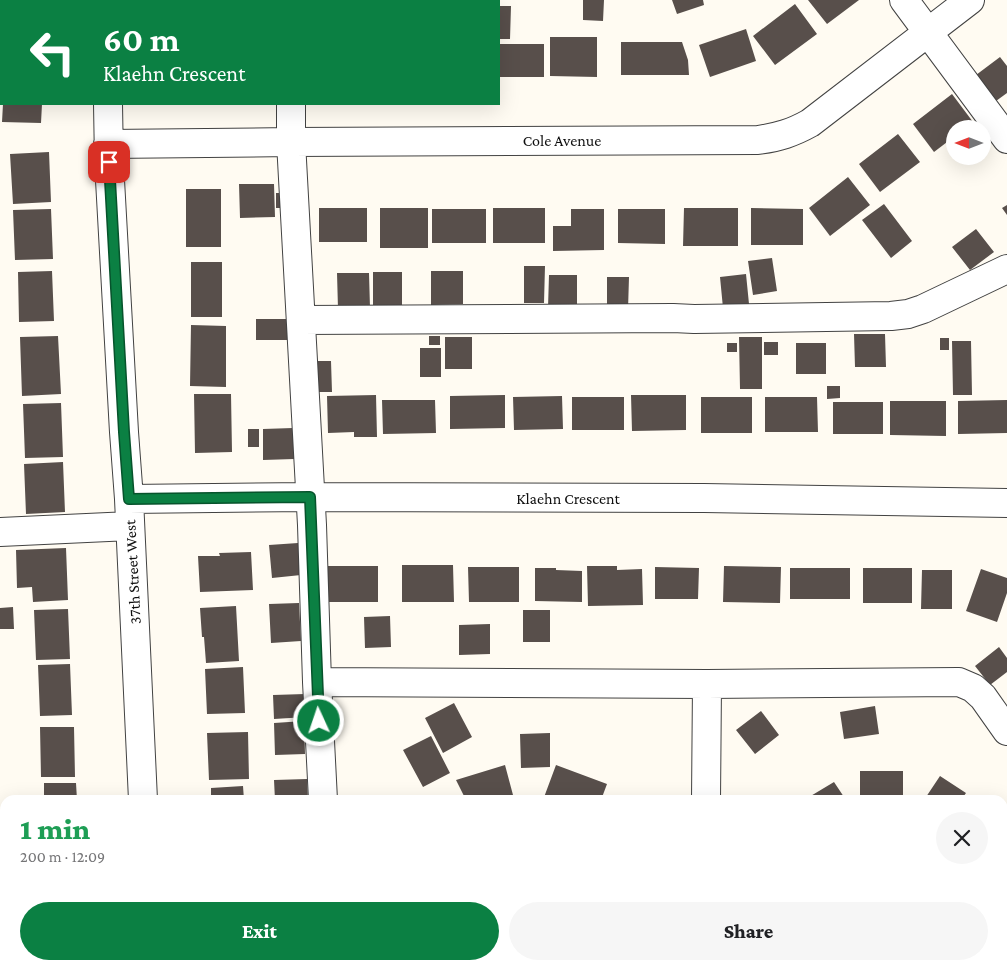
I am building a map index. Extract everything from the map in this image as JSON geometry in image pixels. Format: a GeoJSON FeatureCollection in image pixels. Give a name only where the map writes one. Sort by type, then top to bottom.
{"type":"FeatureCollection","features":[{"type":"Feature","properties":{"kind":"street"},"geometry":{"type":"LineString","coordinates":[[904,0],[1007,139]]}},
{"type":"Feature","properties":{"kind":"street","name":"Cole Avenue"},"geometry":{"type":"LineString","coordinates":[[108,144],[758,140],[776,138],[794,132],[810,123],[970,0]]}},
{"type":"Feature","properties":{"kind":"street","name":"37th Street West"},"geometry":{"type":"LineString","coordinates":[[108,105],[108,144],[129,499],[143,795]]}},
{"type":"Feature","properties":{"kind":"street"},"geometry":{"type":"LineString","coordinates":[[291,105],[291,142],[310,497],[323,795]]}},
{"type":"Feature","properties":{"kind":"street"},"geometry":{"type":"LineString","coordinates":[[301,320],[694,319],[891,316],[908,314],[923,309],[1007,269]]}},
{"type":"Feature","properties":{"kind":"street","name":"Klaehn Crescent"},"geometry":{"type":"LineString","coordinates":[[129,499],[310,497],[704,498],[1007,502]]}},
{"type":"Feature","properties":{"kind":"street"},"geometry":{"type":"LineString","coordinates":[[0,532],[130,526]]}},
{"type":"Feature","properties":{"kind":"street"},"geometry":{"type":"LineString","coordinates":[[317,682],[707,684],[959,682],[983,696],[1007,731]]}},
{"type":"Feature","properties":{"kind":"street"},"geometry":{"type":"LineString","coordinates":[[706,795],[707,684]]}},
{"type":"Feature","properties":{"kind":"building"},"geometry":{"type":"Polygon","coordinates":[[[583,0],[604,0],[603,21],[583,20],[583,0]]]}},
{"type":"Feature","properties":{"kind":"building"},"geometry":{"type":"Polygon","coordinates":[[[672,0],[703,0],[704,5],[677,14],[672,0]]]}},
{"type":"Feature","properties":{"kind":"building"},"geometry":{"type":"Polygon","coordinates":[[[808,0],[859,0],[827,24],[808,0]]]}},
{"type":"Feature","properties":{"kind":"building"},"geometry":{"type":"Polygon","coordinates":[[[795,4],[817,34],[775,65],[753,36],[795,4]]]}},
{"type":"Feature","properties":{"kind":"building"},"geometry":{"type":"Polygon","coordinates":[[[500,6],[511,6],[510,39],[500,39],[500,6]]]}},
{"type":"Feature","properties":{"kind":"building"},"geometry":{"type":"Polygon","coordinates":[[[746,29],[756,61],[710,77],[699,45],[746,29]]]}},
{"type":"Feature","properties":{"kind":"building"},"geometry":{"type":"Polygon","coordinates":[[[550,37],[597,37],[597,77],[550,76],[550,37]]]}},
{"type":"Feature","properties":{"kind":"building"},"geometry":{"type":"Polygon","coordinates":[[[621,42],[682,42],[688,60],[689,75],[621,75],[621,42]]]}},
{"type":"Feature","properties":{"kind":"building"},"geometry":{"type":"Polygon","coordinates":[[[500,44],[544,44],[544,77],[500,77],[500,44]]]}},
{"type":"Feature","properties":{"kind":"building"},"geometry":{"type":"Polygon","coordinates":[[[1000,57],[1007,66],[1007,93],[996,101],[976,75],[1000,57]]]}},
{"type":"Feature","properties":{"kind":"building"},"geometry":{"type":"Polygon","coordinates":[[[952,94],[972,120],[946,120],[946,143],[934,152],[913,124],[952,94]]]}},
{"type":"Feature","properties":{"kind":"building"},"geometry":{"type":"Polygon","coordinates":[[[3,105],[42,105],[41,123],[2,122],[3,105]]]}},
{"type":"Feature","properties":{"kind":"building"},"geometry":{"type":"Polygon","coordinates":[[[898,134],[920,162],[880,192],[859,164],[898,134]]]}},
{"type":"Feature","properties":{"kind":"building"},"geometry":{"type":"Polygon","coordinates":[[[49,152],[51,202],[13,204],[10,154],[49,152]]]}},
{"type":"Feature","properties":{"kind":"building"},"geometry":{"type":"Polygon","coordinates":[[[848,177],[870,205],[830,236],[809,208],[848,177]]]}},
{"type":"Feature","properties":{"kind":"building"},"geometry":{"type":"Polygon","coordinates":[[[239,184],[274,184],[275,217],[240,218],[239,184]]]}},
{"type":"Feature","properties":{"kind":"building"},"geometry":{"type":"Polygon","coordinates":[[[186,189],[221,189],[221,247],[186,247],[186,189]]]}},
{"type":"Feature","properties":{"kind":"building"},"geometry":{"type":"Polygon","coordinates":[[[276,193],[283,193],[284,208],[276,208],[276,193]]]}},
{"type":"Feature","properties":{"kind":"building"},"geometry":{"type":"Polygon","coordinates":[[[884,204],[912,241],[891,258],[862,220],[884,204]]]}},
{"type":"Feature","properties":{"kind":"building"},"geometry":{"type":"Polygon","coordinates":[[[1007,205],[1007,215],[1002,208],[1007,205]]]}},
{"type":"Feature","properties":{"kind":"building"},"geometry":{"type":"Polygon","coordinates":[[[319,208],[367,208],[367,242],[319,242],[319,208]]]}},
{"type":"Feature","properties":{"kind":"building"},"geometry":{"type":"Polygon","coordinates":[[[380,208],[428,208],[428,248],[380,248],[380,208]]]}},
{"type":"Feature","properties":{"kind":"building"},"geometry":{"type":"Polygon","coordinates":[[[493,208],[545,208],[545,243],[493,243],[493,208]]]}},
{"type":"Feature","properties":{"kind":"building"},"geometry":{"type":"Polygon","coordinates":[[[684,208],[738,208],[738,246],[683,246],[684,208]]]}},
{"type":"Feature","properties":{"kind":"building"},"geometry":{"type":"Polygon","coordinates":[[[751,208],[803,209],[803,245],[751,245],[751,208]]]}},
{"type":"Feature","properties":{"kind":"building"},"geometry":{"type":"Polygon","coordinates":[[[51,209],[53,259],[15,260],[13,210],[51,209]]]}},
{"type":"Feature","properties":{"kind":"building"},"geometry":{"type":"Polygon","coordinates":[[[432,209],[486,209],[486,243],[432,243],[432,209]]]}},
{"type":"Feature","properties":{"kind":"building"},"geometry":{"type":"Polygon","coordinates":[[[571,209],[604,209],[604,250],[553,251],[553,226],[571,226],[571,209]]]}},
{"type":"Feature","properties":{"kind":"building"},"geometry":{"type":"Polygon","coordinates":[[[618,209],[665,209],[665,244],[618,243],[618,209]]]}},
{"type":"Feature","properties":{"kind":"building"},"geometry":{"type":"Polygon","coordinates":[[[976,229],[994,252],[970,270],[952,247],[976,229]]]}},
{"type":"Feature","properties":{"kind":"building"},"geometry":{"type":"Polygon","coordinates":[[[772,258],[777,291],[753,295],[748,261],[772,258]]]}},
{"type":"Feature","properties":{"kind":"building"},"geometry":{"type":"Polygon","coordinates":[[[191,262],[222,262],[222,317],[191,317],[191,262]]]}},
{"type":"Feature","properties":{"kind":"building"},"geometry":{"type":"Polygon","coordinates":[[[524,266],[545,266],[544,303],[524,303],[524,266]]]}},
{"type":"Feature","properties":{"kind":"building"},"geometry":{"type":"Polygon","coordinates":[[[52,271],[54,321],[19,322],[18,272],[52,271]]]}},
{"type":"Feature","properties":{"kind":"building"},"geometry":{"type":"Polygon","coordinates":[[[431,271],[463,271],[463,304],[431,305],[431,271]]]}},
{"type":"Feature","properties":{"kind":"building"},"geometry":{"type":"Polygon","coordinates":[[[373,272],[402,272],[402,305],[373,305],[373,272]]]}},
{"type":"Feature","properties":{"kind":"building"},"geometry":{"type":"Polygon","coordinates":[[[337,273],[369,273],[370,308],[338,309],[337,273]]]}},
{"type":"Feature","properties":{"kind":"building"},"geometry":{"type":"Polygon","coordinates":[[[746,274],[749,304],[723,308],[720,277],[746,274]]]}},
{"type":"Feature","properties":{"kind":"building"},"geometry":{"type":"Polygon","coordinates":[[[549,275],[577,275],[577,309],[548,308],[549,275]]]}},
{"type":"Feature","properties":{"kind":"building"},"geometry":{"type":"Polygon","coordinates":[[[607,277],[629,277],[628,310],[607,310],[607,277]]]}},
{"type":"Feature","properties":{"kind":"building"},"geometry":{"type":"Polygon","coordinates":[[[256,319],[287,319],[287,340],[256,340],[256,319]]]}},
{"type":"Feature","properties":{"kind":"building"},"geometry":{"type":"Polygon","coordinates":[[[191,325],[226,326],[226,387],[190,386],[191,325]]]}},
{"type":"Feature","properties":{"kind":"building"},"geometry":{"type":"Polygon","coordinates":[[[854,334],[885,334],[886,367],[855,367],[854,334]]]}},
{"type":"Feature","properties":{"kind":"building"},"geometry":{"type":"Polygon","coordinates":[[[58,336],[61,394],[22,396],[20,337],[58,336]]]}},
{"type":"Feature","properties":{"kind":"building"},"geometry":{"type":"Polygon","coordinates":[[[429,336],[440,336],[440,345],[429,345],[429,336]]]}},
{"type":"Feature","properties":{"kind":"building"},"geometry":{"type":"Polygon","coordinates":[[[445,337],[472,337],[472,369],[445,369],[445,337]]]}},
{"type":"Feature","properties":{"kind":"building"},"geometry":{"type":"Polygon","coordinates":[[[739,337],[762,337],[762,389],[740,389],[739,337]]]}},
{"type":"Feature","properties":{"kind":"building"},"geometry":{"type":"Polygon","coordinates":[[[940,338],[949,338],[949,350],[940,350],[940,338]]]}},
{"type":"Feature","properties":{"kind":"building"},"geometry":{"type":"Polygon","coordinates":[[[952,341],[971,341],[972,395],[953,395],[952,341]]]}},
{"type":"Feature","properties":{"kind":"building"},"geometry":{"type":"Polygon","coordinates":[[[764,342],[778,342],[778,355],[764,355],[764,342]]]}},
{"type":"Feature","properties":{"kind":"building"},"geometry":{"type":"Polygon","coordinates":[[[727,343],[737,343],[737,352],[727,352],[727,343]]]}},
{"type":"Feature","properties":{"kind":"building"},"geometry":{"type":"Polygon","coordinates":[[[796,343],[826,343],[826,374],[796,374],[796,343]]]}},
{"type":"Feature","properties":{"kind":"building"},"geometry":{"type":"Polygon","coordinates":[[[420,348],[441,348],[441,377],[420,377],[420,348]]]}},
{"type":"Feature","properties":{"kind":"building"},"geometry":{"type":"Polygon","coordinates":[[[316,361],[331,361],[332,392],[317,392],[316,361]]]}},
{"type":"Feature","properties":{"kind":"building"},"geometry":{"type":"Polygon","coordinates":[[[827,386],[840,386],[840,398],[827,399],[827,386]]]}},
{"type":"Feature","properties":{"kind":"building"},"geometry":{"type":"Polygon","coordinates":[[[194,394],[231,394],[232,452],[195,453],[194,394]]]}},
{"type":"Feature","properties":{"kind":"building"},"geometry":{"type":"Polygon","coordinates":[[[376,395],[377,437],[354,437],[354,432],[328,433],[327,396],[376,395]]]}},
{"type":"Feature","properties":{"kind":"building"},"geometry":{"type":"Polygon","coordinates":[[[505,395],[505,428],[450,429],[450,396],[505,395]]]}},
{"type":"Feature","properties":{"kind":"building"},"geometry":{"type":"Polygon","coordinates":[[[631,395],[686,395],[686,430],[632,431],[631,395]]]}},
{"type":"Feature","properties":{"kind":"building"},"geometry":{"type":"Polygon","coordinates":[[[562,396],[563,429],[514,430],[513,397],[562,396]]]}},
{"type":"Feature","properties":{"kind":"building"},"geometry":{"type":"Polygon","coordinates":[[[572,397],[624,397],[624,430],[572,430],[572,397]]]}},
{"type":"Feature","properties":{"kind":"building"},"geometry":{"type":"Polygon","coordinates":[[[701,397],[752,397],[752,433],[701,433],[701,397]]]}},
{"type":"Feature","properties":{"kind":"building"},"geometry":{"type":"Polygon","coordinates":[[[765,397],[817,397],[818,432],[765,432],[765,397]]]}},
{"type":"Feature","properties":{"kind":"building"},"geometry":{"type":"Polygon","coordinates":[[[382,400],[435,400],[436,433],[383,434],[382,400]]]}},
{"type":"Feature","properties":{"kind":"building"},"geometry":{"type":"Polygon","coordinates":[[[1007,400],[1007,433],[958,434],[958,401],[1007,400]]]}},
{"type":"Feature","properties":{"kind":"building"},"geometry":{"type":"Polygon","coordinates":[[[890,401],[946,401],[946,436],[890,435],[890,401]]]}},
{"type":"Feature","properties":{"kind":"building"},"geometry":{"type":"Polygon","coordinates":[[[833,402],[883,402],[883,434],[833,434],[833,402]]]}},
{"type":"Feature","properties":{"kind":"building"},"geometry":{"type":"Polygon","coordinates":[[[61,403],[63,457],[25,458],[23,404],[61,403]]]}},
{"type":"Feature","properties":{"kind":"building"},"geometry":{"type":"Polygon","coordinates":[[[293,428],[294,459],[263,460],[263,429],[293,428]]]}},
{"type":"Feature","properties":{"kind":"building"},"geometry":{"type":"Polygon","coordinates":[[[248,429],[259,429],[259,447],[248,447],[248,429]]]}},
{"type":"Feature","properties":{"kind":"building"},"geometry":{"type":"Polygon","coordinates":[[[63,462],[65,512],[26,514],[24,464],[63,462]]]}},
{"type":"Feature","properties":{"kind":"building"},"geometry":{"type":"Polygon","coordinates":[[[298,543],[301,575],[272,578],[269,545],[298,543]]]}},
{"type":"Feature","properties":{"kind":"building"},"geometry":{"type":"Polygon","coordinates":[[[66,548],[68,600],[33,602],[32,587],[17,588],[16,550],[66,548]]]}},
{"type":"Feature","properties":{"kind":"building"},"geometry":{"type":"Polygon","coordinates":[[[251,552],[253,590],[200,592],[198,556],[220,556],[219,553],[251,552]]]}},
{"type":"Feature","properties":{"kind":"building"},"geometry":{"type":"Polygon","coordinates":[[[402,565],[453,565],[454,602],[402,602],[402,565]]]}},
{"type":"Feature","properties":{"kind":"building"},"geometry":{"type":"Polygon","coordinates":[[[326,566],[378,566],[378,602],[326,602],[326,566]]]}},
{"type":"Feature","properties":{"kind":"building"},"geometry":{"type":"Polygon","coordinates":[[[587,566],[617,566],[617,570],[642,569],[643,605],[588,606],[587,566]]]}},
{"type":"Feature","properties":{"kind":"building"},"geometry":{"type":"Polygon","coordinates":[[[724,566],[781,567],[780,603],[723,602],[724,566]]]}},
{"type":"Feature","properties":{"kind":"building"},"geometry":{"type":"Polygon","coordinates":[[[468,567],[519,567],[519,602],[469,602],[468,567]]]}},
{"type":"Feature","properties":{"kind":"building"},"geometry":{"type":"Polygon","coordinates":[[[655,567],[699,568],[698,599],[655,599],[655,567]]]}},
{"type":"Feature","properties":{"kind":"building"},"geometry":{"type":"Polygon","coordinates":[[[535,568],[582,571],[582,602],[535,601],[535,568]]]}},
{"type":"Feature","properties":{"kind":"building"},"geometry":{"type":"Polygon","coordinates":[[[790,568],[850,568],[850,599],[790,599],[790,568]]]}},
{"type":"Feature","properties":{"kind":"building"},"geometry":{"type":"Polygon","coordinates":[[[863,568],[912,568],[912,603],[863,603],[863,568]]]}},
{"type":"Feature","properties":{"kind":"building"},"geometry":{"type":"Polygon","coordinates":[[[981,569],[1007,578],[1007,593],[997,622],[966,611],[981,569]]]}},
{"type":"Feature","properties":{"kind":"building"},"geometry":{"type":"Polygon","coordinates":[[[922,570],[952,570],[952,609],[921,609],[922,570]]]}},
{"type":"Feature","properties":{"kind":"building"},"geometry":{"type":"Polygon","coordinates":[[[299,603],[301,641],[271,643],[269,604],[299,603]]]}},
{"type":"Feature","properties":{"kind":"building"},"geometry":{"type":"Polygon","coordinates":[[[236,606],[239,661],[206,663],[200,608],[236,606]]]}},
{"type":"Feature","properties":{"kind":"building"},"geometry":{"type":"Polygon","coordinates":[[[13,607],[14,629],[0,629],[0,608],[13,607]]]}},
{"type":"Feature","properties":{"kind":"building"},"geometry":{"type":"Polygon","coordinates":[[[68,609],[70,659],[36,660],[34,610],[68,609]]]}},
{"type":"Feature","properties":{"kind":"building"},"geometry":{"type":"Polygon","coordinates":[[[523,610],[550,610],[550,642],[523,642],[523,610]]]}},
{"type":"Feature","properties":{"kind":"building"},"geometry":{"type":"Polygon","coordinates":[[[390,616],[391,647],[365,648],[364,617],[390,616]]]}},
{"type":"Feature","properties":{"kind":"building"},"geometry":{"type":"Polygon","coordinates":[[[490,624],[490,654],[459,655],[459,625],[490,624]]]}},
{"type":"Feature","properties":{"kind":"building"},"geometry":{"type":"Polygon","coordinates":[[[999,647],[1007,658],[1007,672],[990,685],[975,666],[999,647]]]}},
{"type":"Feature","properties":{"kind":"building"},"geometry":{"type":"Polygon","coordinates":[[[70,664],[72,715],[40,716],[38,665],[70,664]]]}},
{"type":"Feature","properties":{"kind":"building"},"geometry":{"type":"Polygon","coordinates":[[[243,667],[245,713],[207,714],[205,669],[243,667]]]}},
{"type":"Feature","properties":{"kind":"building"},"geometry":{"type":"Polygon","coordinates":[[[305,694],[306,717],[274,719],[273,695],[305,694]]]}},
{"type":"Feature","properties":{"kind":"building"},"geometry":{"type":"Polygon","coordinates":[[[454,703],[472,737],[443,753],[425,718],[454,703]]]}},
{"type":"Feature","properties":{"kind":"building"},"geometry":{"type":"Polygon","coordinates":[[[875,706],[879,734],[844,739],[840,712],[875,706]]]}},
{"type":"Feature","properties":{"kind":"building"},"geometry":{"type":"Polygon","coordinates":[[[761,711],[779,735],[755,754],[736,730],[761,711]]]}},
{"type":"Feature","properties":{"kind":"building"},"geometry":{"type":"Polygon","coordinates":[[[304,721],[305,754],[275,755],[274,723],[304,721]]]}},
{"type":"Feature","properties":{"kind":"building"},"geometry":{"type":"Polygon","coordinates":[[[40,727],[74,727],[75,777],[41,777],[40,727]]]}},
{"type":"Feature","properties":{"kind":"building"},"geometry":{"type":"Polygon","coordinates":[[[248,732],[249,779],[209,780],[207,733],[248,732]]]}},
{"type":"Feature","properties":{"kind":"building"},"geometry":{"type":"Polygon","coordinates":[[[550,733],[550,767],[521,768],[520,734],[550,733]]]}},
{"type":"Feature","properties":{"kind":"building"},"geometry":{"type":"Polygon","coordinates":[[[431,736],[450,773],[423,787],[403,750],[431,736]]]}},
{"type":"Feature","properties":{"kind":"building"},"geometry":{"type":"Polygon","coordinates":[[[505,765],[513,795],[464,795],[456,780],[505,765]]]}},
{"type":"Feature","properties":{"kind":"building"},"geometry":{"type":"Polygon","coordinates":[[[556,765],[607,784],[603,795],[545,795],[556,765]]]}},
{"type":"Feature","properties":{"kind":"building"},"geometry":{"type":"Polygon","coordinates":[[[860,771],[903,771],[903,795],[860,795],[860,771]]]}},
{"type":"Feature","properties":{"kind":"building"},"geometry":{"type":"Polygon","coordinates":[[[940,776],[966,793],[965,795],[927,795],[940,776]]]}},
{"type":"Feature","properties":{"kind":"building"},"geometry":{"type":"Polygon","coordinates":[[[307,779],[308,795],[275,795],[274,780],[307,779]]]}},
{"type":"Feature","properties":{"kind":"building"},"geometry":{"type":"Polygon","coordinates":[[[834,782],[843,795],[812,795],[834,782]]]}},
{"type":"Feature","properties":{"kind":"building"},"geometry":{"type":"Polygon","coordinates":[[[44,783],[76,783],[77,795],[44,795],[44,783]]]}},
{"type":"Feature","properties":{"kind":"building"},"geometry":{"type":"Polygon","coordinates":[[[243,786],[244,795],[211,795],[211,788],[243,786]]]}},
{"type":"Feature","properties":{"kind":"route"},"geometry":{"type":"LineString","coordinates":[[109,162],[129,499],[310,497],[319,721]]}}]}
